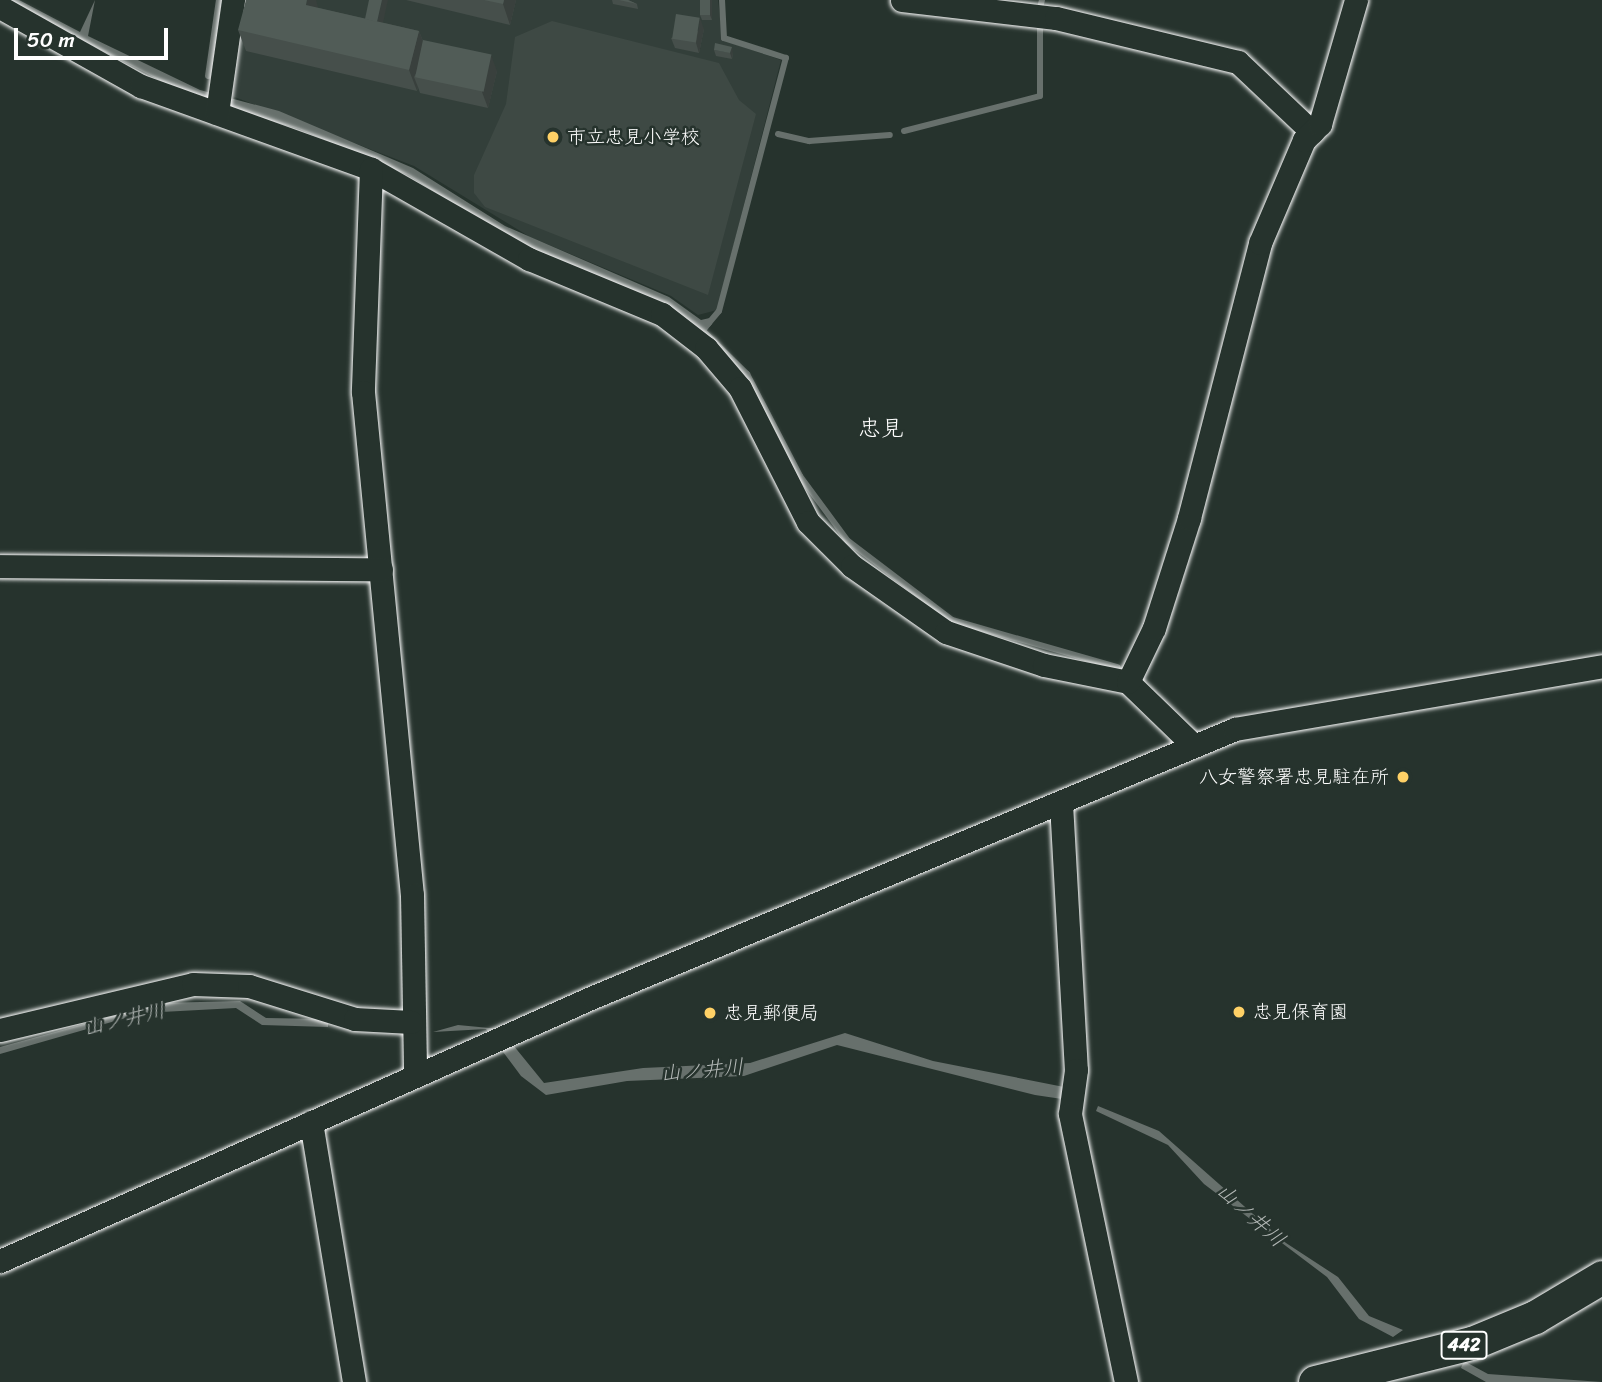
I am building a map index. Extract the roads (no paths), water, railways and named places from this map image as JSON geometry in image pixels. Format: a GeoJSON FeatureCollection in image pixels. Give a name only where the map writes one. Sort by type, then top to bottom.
{"type":"FeatureCollection","features":[{"type":"Feature","properties":{"kind":"highway","name":"442"},"geometry":{"type":"LineString","coordinates":[[1315,1382],[1472,1343],[1535,1317],[1602,1277]]}},
{"type":"Feature","properties":{"kind":"street"},"geometry":{"type":"LineString","coordinates":[[216,113],[233,0]]}},
{"type":"Feature","properties":{"kind":"street"},"geometry":{"type":"LineString","coordinates":[[902,0],[1056,18],[1238,62],[1312,132]]}},
{"type":"Feature","properties":{"kind":"street"},"geometry":{"type":"LineString","coordinates":[[1128,682],[1154,628],[1189,518],[1260,243],[1337,76],[1356,0]]}},
{"type":"Feature","properties":{"kind":"street"},"geometry":{"type":"LineString","coordinates":[[0,7],[141,86],[371,169],[529,259],[662,314],[699,344],[740,388],[808,522],[852,566],[946,632],[1044,664],[1128,682],[1193,745]]}},
{"type":"Feature","properties":{"kind":"street"},"geometry":{"type":"LineString","coordinates":[[371,169],[360,328],[412,895],[411,1022],[415,1074]]}},
{"type":"Feature","properties":{"kind":"street"},"geometry":{"type":"LineString","coordinates":[[0,566],[381,569]]}},
{"type":"Feature","properties":{"kind":"street"},"geometry":{"type":"LineString","coordinates":[[0,1261],[415,1074],[1062,803],[1193,745],[1268,720],[1395,705],[1602,666]]}},
{"type":"Feature","properties":{"kind":"street"},"geometry":{"type":"LineString","coordinates":[[1062,803],[1076,1070],[1070,1114],[1126,1382]]}},
{"type":"Feature","properties":{"kind":"street"},"geometry":{"type":"LineString","coordinates":[[0,1030],[193,984],[249,986],[355,1019],[411,1022]]}},
{"type":"Feature","properties":{"kind":"street"},"geometry":{"type":"LineString","coordinates":[[311,1122],[354,1382]]}},
{"type":"Feature","properties":{"kind":"water"},"geometry":{"type":"Polygon","coordinates":[[[4,0],[19,0],[80,32],[95,0],[88,36],[200,90],[279,111],[413,168],[505,226],[669,297],[701,320],[714,317],[712,324],[703,335],[509,239],[408,175],[299,129],[196,99],[4,0]]]}},
{"type":"Feature","properties":{"kind":"water"},"geometry":{"type":"Polygon","coordinates":[[[240,1001],[266,1018],[328,1019],[328,1027],[262,1025],[236,1008],[143,1013],[0,1054],[0,1047],[161,1003],[240,1001]]]}},
{"type":"Feature","properties":{"kind":"water","name":"山ノ井川"},"geometry":{"type":"Polygon","coordinates":[[[458,1025],[500,1029],[544,1083],[643,1068],[750,1063],[845,1033],[933,1061],[1064,1087],[1062,1099],[1035,1095],[837,1045],[744,1076],[627,1081],[546,1095],[521,1076],[486,1029],[433,1032],[458,1025]]]}},
{"type":"Feature","properties":{"kind":"water","name":"山ノ井川"},"geometry":{"type":"Polygon","coordinates":[[[1098,1106],[1159,1131],[1286,1243],[1338,1277],[1369,1316],[1403,1330],[1393,1337],[1359,1319],[1327,1277],[1204,1184],[1168,1145],[1096,1111],[1098,1106]]]}},
{"type":"Feature","properties":{"kind":"water"},"geometry":{"type":"Polygon","coordinates":[[[1464,1361],[1488,1374],[1602,1382],[1486,1382],[1461,1368],[1464,1361]]]}},
{"type":"Feature","properties":{"kind":"waterway"},"geometry":{"type":"LineString","coordinates":[[208,76],[219,0]]}},
{"type":"Feature","properties":{"kind":"waterway"},"geometry":{"type":"LineString","coordinates":[[708,324],[719,311],[786,58],[724,38],[722,0]]}},
{"type":"Feature","properties":{"kind":"waterway"},"geometry":{"type":"LineString","coordinates":[[1041,4],[1042,0]]}},
{"type":"Feature","properties":{"kind":"waterway"},"geometry":{"type":"LineString","coordinates":[[904,131],[1040,96],[1040,25]]}},
{"type":"Feature","properties":{"kind":"waterway"},"geometry":{"type":"LineString","coordinates":[[778,134],[809,141],[890,135]]}},
{"type":"Feature","properties":{"kind":"waterway"},"geometry":{"type":"LineString","coordinates":[[700,328],[747,374],[800,476],[848,541],[952,620],[1117,667]]}},
{"type":"Feature","properties":{"kind":"place","name":"市立忠見小学校"},"geometry":{"type":"Point","coordinates":[553,137]}},
{"type":"Feature","properties":{"kind":"place","name":"八女警察署忠見駐在所"},"geometry":{"type":"Point","coordinates":[1403,777]}},
{"type":"Feature","properties":{"kind":"place","name":"忠見保育園"},"geometry":{"type":"Point","coordinates":[1239,1012]}},
{"type":"Feature","properties":{"kind":"place","name":"忠見郵便局"},"geometry":{"type":"Point","coordinates":[710,1013]}},
{"type":"Feature","properties":{"kind":"district","name":"忠見"},"geometry":{"type":"Point","coordinates":[881,429]}}]}
